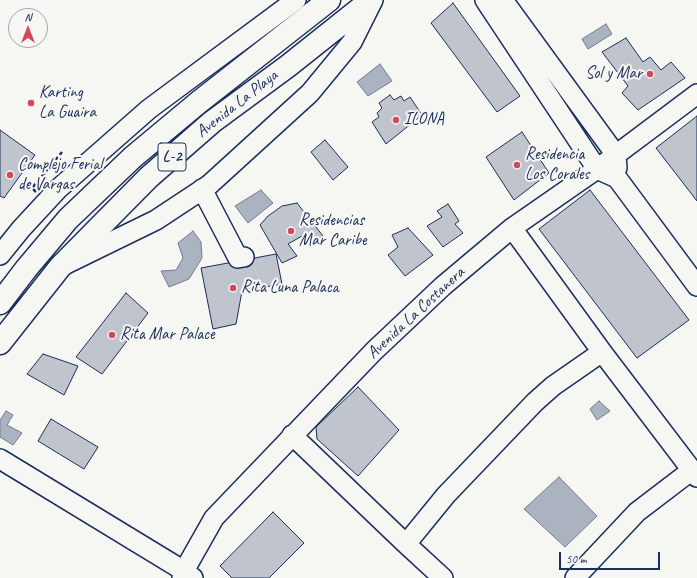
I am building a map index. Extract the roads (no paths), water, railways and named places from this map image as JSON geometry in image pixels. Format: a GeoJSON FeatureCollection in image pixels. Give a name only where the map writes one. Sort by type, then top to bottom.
{"type":"FeatureCollection","features":[{"type":"Feature","properties":{"kind":"main road","name":"Avenida La Playa"},"geometry":{"type":"LineString","coordinates":[[0,303],[26,268],[68,219],[133,157],[199,102],[329,0]]}},
{"type":"Feature","properties":{"kind":"main road","name":"Avenida La Playa"},"geometry":{"type":"LineString","coordinates":[[0,343],[60,267],[149,177],[206,127],[288,66],[372,0]]}},
{"type":"Feature","properties":{"kind":"street"},"geometry":{"type":"LineString","coordinates":[[0,255],[20,229],[58,189],[149,109],[296,0]]}},
{"type":"Feature","properties":{"kind":"street"},"geometry":{"type":"LineString","coordinates":[[60,267],[156,220],[208,185],[310,93],[352,42],[372,0]]}},
{"type":"Feature","properties":{"kind":"street"},"geometry":{"type":"LineString","coordinates":[[485,0],[597,170],[617,178],[697,286]]}},
{"type":"Feature","properties":{"kind":"street"},"geometry":{"type":"LineString","coordinates":[[503,0],[616,155],[617,178]]}},
{"type":"Feature","properties":{"kind":"street","name":"Avenida La Costanera"},"geometry":{"type":"LineString","coordinates":[[187,576],[214,518],[374,351],[444,286],[512,228],[597,170],[697,94]]}},
{"type":"Feature","properties":{"kind":"street"},"geometry":{"type":"LineString","coordinates":[[202,189],[238,258],[244,257]]}},
{"type":"Feature","properties":{"kind":"street"},"geometry":{"type":"LineString","coordinates":[[512,228],[602,352],[694,474],[637,512],[575,578]]}},
{"type":"Feature","properties":{"kind":"street"},"geometry":{"type":"LineString","coordinates":[[406,544],[446,495],[535,402],[553,386],[602,352]]}},
{"type":"Feature","properties":{"kind":"street"},"geometry":{"type":"LineString","coordinates":[[292,435],[443,578]]}},
{"type":"Feature","properties":{"kind":"street"},"geometry":{"type":"LineString","coordinates":[[0,459],[187,576]]}},
{"type":"Feature","properties":{"kind":"place","name":"Sol y Mar"},"geometry":{"type":"Point","coordinates":[650,74]}},
{"type":"Feature","properties":{"kind":"place","name":"Karting La Guaira"},"geometry":{"type":"Point","coordinates":[31,103]}},
{"type":"Feature","properties":{"kind":"place","name":"ILONA"},"geometry":{"type":"Point","coordinates":[396,120]}},
{"type":"Feature","properties":{"kind":"place","name":"Residencia Los Corales"},"geometry":{"type":"Point","coordinates":[517,165]}},
{"type":"Feature","properties":{"kind":"place","name":"Complejo Ferial de Vargas"},"geometry":{"type":"Point","coordinates":[10,175]}},
{"type":"Feature","properties":{"kind":"place","name":"Residencias Mar Caribe"},"geometry":{"type":"Point","coordinates":[291,231]}},
{"type":"Feature","properties":{"kind":"place","name":"Rita Luna Palaca"},"geometry":{"type":"Point","coordinates":[233,288]}},
{"type":"Feature","properties":{"kind":"place","name":"Rita Mar Palace"},"geometry":{"type":"Point","coordinates":[112,335]}}]}
